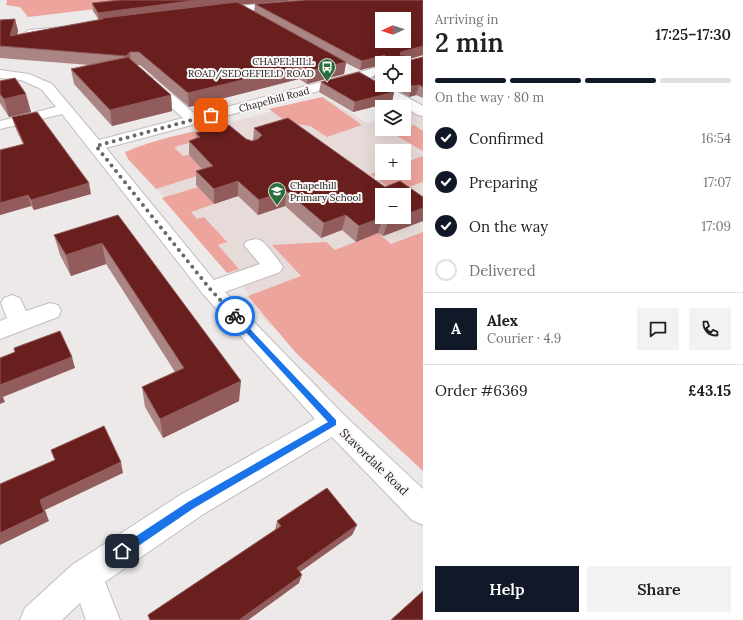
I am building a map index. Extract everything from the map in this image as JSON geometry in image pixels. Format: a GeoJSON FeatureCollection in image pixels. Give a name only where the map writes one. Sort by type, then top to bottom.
{"type":"FeatureCollection","features":[{"type":"Feature","properties":{"kind":"street"},"geometry":{"type":"LineString","coordinates":[[211,11],[294,5]]}},
{"type":"Feature","properties":{"kind":"street"},"geometry":{"type":"LineString","coordinates":[[238,9],[257,20]]}},
{"type":"Feature","properties":{"kind":"street"},"geometry":{"type":"LineString","coordinates":[[29,33],[70,30]]}},
{"type":"Feature","properties":{"kind":"street"},"geometry":{"type":"LineString","coordinates":[[346,69],[423,112]]}},
{"type":"Feature","properties":{"kind":"street","name":"Chapelhill Road"},"geometry":{"type":"LineString","coordinates":[[96,146],[375,72]]}},
{"type":"Feature","properties":{"kind":"street","name":"Stavordale Road"},"geometry":{"type":"LineString","coordinates":[[0,74],[22,76],[38,81],[47,87],[210,289],[334,422],[423,510]]}},
{"type":"Feature","properties":{"kind":"street"},"geometry":{"type":"LineString","coordinates":[[140,74],[193,120]]}},
{"type":"Feature","properties":{"kind":"street"},"geometry":{"type":"LineString","coordinates":[[0,125],[65,109]]}},
{"type":"Feature","properties":{"kind":"street"},"geometry":{"type":"LineString","coordinates":[[211,115],[225,127]]}},
{"type":"Feature","properties":{"kind":"street"},"geometry":{"type":"LineString","coordinates":[[210,289],[273,266],[254,245]]}},
{"type":"Feature","properties":{"kind":"street"},"geometry":{"type":"LineString","coordinates":[[11,318],[50,311]]}},
{"type":"Feature","properties":{"kind":"street"},"geometry":{"type":"LineString","coordinates":[[37,620],[84,577],[191,505],[334,422]]}},
{"type":"Feature","properties":{"kind":"street"},"geometry":{"type":"LineString","coordinates":[[84,577],[92,592],[103,620]]}},
{"type":"Feature","properties":{"kind":"shaded area"},"geometry":{"type":"Polygon","coordinates":[[[7,0],[172,0],[28,17],[20,7],[6,5],[7,0]]]}},
{"type":"Feature","properties":{"kind":"shaded area"},"geometry":{"type":"Polygon","coordinates":[[[322,97],[362,125],[327,137],[310,126],[288,123],[269,109],[322,97]]]}},
{"type":"Feature","properties":{"kind":"shaded area","name":"Chapelhill Primary School"},"geometry":{"type":"Polygon","coordinates":[[[324,97],[367,123],[375,121],[375,136],[411,136],[411,112],[423,118],[423,462],[256,312],[262,309],[133,162],[141,147],[324,97]]]}},
{"type":"Feature","properties":{"kind":"shaded area"},"geometry":{"type":"Polygon","coordinates":[[[414,125],[423,131],[423,151],[397,136],[411,136],[411,126],[414,125]]]}},
{"type":"Feature","properties":{"kind":"shaded area"},"geometry":{"type":"Polygon","coordinates":[[[219,126],[232,138],[212,137],[174,147],[183,156],[189,155],[206,173],[156,189],[128,159],[125,152],[159,140],[219,126]]]}},
{"type":"Feature","properties":{"kind":"shaded area"},"geometry":{"type":"Polygon","coordinates":[[[423,156],[423,182],[406,188],[389,188],[378,180],[411,180],[411,160],[423,156]]]}},
{"type":"Feature","properties":{"kind":"shaded area"},"geometry":{"type":"Polygon","coordinates":[[[375,172],[375,178],[370,174],[375,172]]]}},
{"type":"Feature","properties":{"kind":"shaded area"},"geometry":{"type":"Polygon","coordinates":[[[198,187],[214,204],[191,212],[197,219],[204,217],[227,242],[218,245],[239,269],[227,273],[162,198],[198,187]]]}},
{"type":"Feature","properties":{"kind":"shaded area"},"geometry":{"type":"Polygon","coordinates":[[[423,232],[423,471],[296,353],[248,296],[301,276],[272,245],[326,242],[335,250],[378,233],[391,244],[423,232]]]}},
{"type":"Feature","properties":{"kind":"building"},"geometry":{"type":"Polygon","coordinates":[[[120,0],[198,0],[98,13],[92,3],[120,0]]]}},
{"type":"Feature","properties":{"kind":"building"},"geometry":{"type":"Polygon","coordinates":[[[305,0],[423,0],[423,46],[401,52],[400,55],[405,56],[375,56],[375,58],[362,61],[255,4],[305,0]]]}},
{"type":"Feature","properties":{"kind":"building"},"geometry":{"type":"Polygon","coordinates":[[[237,2],[346,62],[309,71],[300,66],[188,93],[139,52],[130,52],[126,56],[0,46],[0,20],[15,19],[10,36],[103,18],[237,2]]]}},
{"type":"Feature","properties":{"kind":"building"},"geometry":{"type":"Polygon","coordinates":[[[128,57],[171,95],[110,110],[71,69],[128,57]]]}},
{"type":"Feature","properties":{"kind":"building"},"geometry":{"type":"Polygon","coordinates":[[[423,57],[423,87],[419,85],[412,86],[411,60],[423,57]]]}},
{"type":"Feature","properties":{"kind":"building"},"geometry":{"type":"Polygon","coordinates":[[[359,72],[375,81],[375,92],[394,92],[355,102],[321,82],[359,72]]]}},
{"type":"Feature","properties":{"kind":"building"},"geometry":{"type":"Polygon","coordinates":[[[15,78],[26,94],[4,99],[0,94],[0,81],[15,78]]]}},
{"type":"Feature","properties":{"kind":"building"},"geometry":{"type":"Polygon","coordinates":[[[37,112],[89,183],[31,200],[28,195],[0,203],[0,150],[24,144],[12,117],[37,112]]]}},
{"type":"Feature","properties":{"kind":"building"},"geometry":{"type":"Polygon","coordinates":[[[288,118],[385,187],[400,181],[410,188],[375,188],[375,220],[359,226],[346,215],[324,223],[286,191],[259,200],[238,181],[214,189],[196,171],[213,166],[189,141],[200,137],[196,133],[229,125],[246,139],[252,141],[258,139],[262,135],[254,128],[288,118]]]}},
{"type":"Feature","properties":{"kind":"building"},"geometry":{"type":"Polygon","coordinates":[[[411,189],[423,197],[423,208],[411,212],[411,189]]]}},
{"type":"Feature","properties":{"kind":"building"},"geometry":{"type":"Polygon","coordinates":[[[118,215],[241,381],[160,419],[142,387],[184,368],[102,243],[66,255],[54,235],[118,215]]]}},
{"type":"Feature","properties":{"kind":"building"},"geometry":{"type":"Polygon","coordinates":[[[60,331],[72,357],[0,385],[0,358],[15,352],[14,348],[60,331]]]}},
{"type":"Feature","properties":{"kind":"building"},"geometry":{"type":"Polygon","coordinates":[[[104,426],[121,462],[40,500],[44,512],[0,533],[0,484],[55,460],[51,450],[104,426]]]}},
{"type":"Feature","properties":{"kind":"building"},"geometry":{"type":"Polygon","coordinates":[[[327,488],[357,525],[297,568],[302,575],[239,620],[150,620],[148,615],[281,526],[277,521],[327,488]]]}},
{"type":"Feature","properties":{"kind":"building"},"geometry":{"type":"Polygon","coordinates":[[[423,591],[423,620],[391,620],[423,591]]]}},
{"type":"Feature","properties":{"kind":"way so far"},"geometry":{"type":"LineString","coordinates":[[211,115],[96,146],[210,289],[235,316]]}},
{"type":"Feature","properties":{"kind":"place","name":"CHAPELHILL ROAD/SEDGEFIELD ROAD"},"geometry":{"type":"Point","coordinates":[327,82]}},
{"type":"Feature","properties":{"kind":"place","name":"Chapelhill Primary School"},"geometry":{"type":"Point","coordinates":[277,206]}},
{"type":"Feature","properties":{"kind":"route"},"geometry":{"type":"LineString","coordinates":[[122,551],[191,505],[334,422],[235,316]]}}]}
